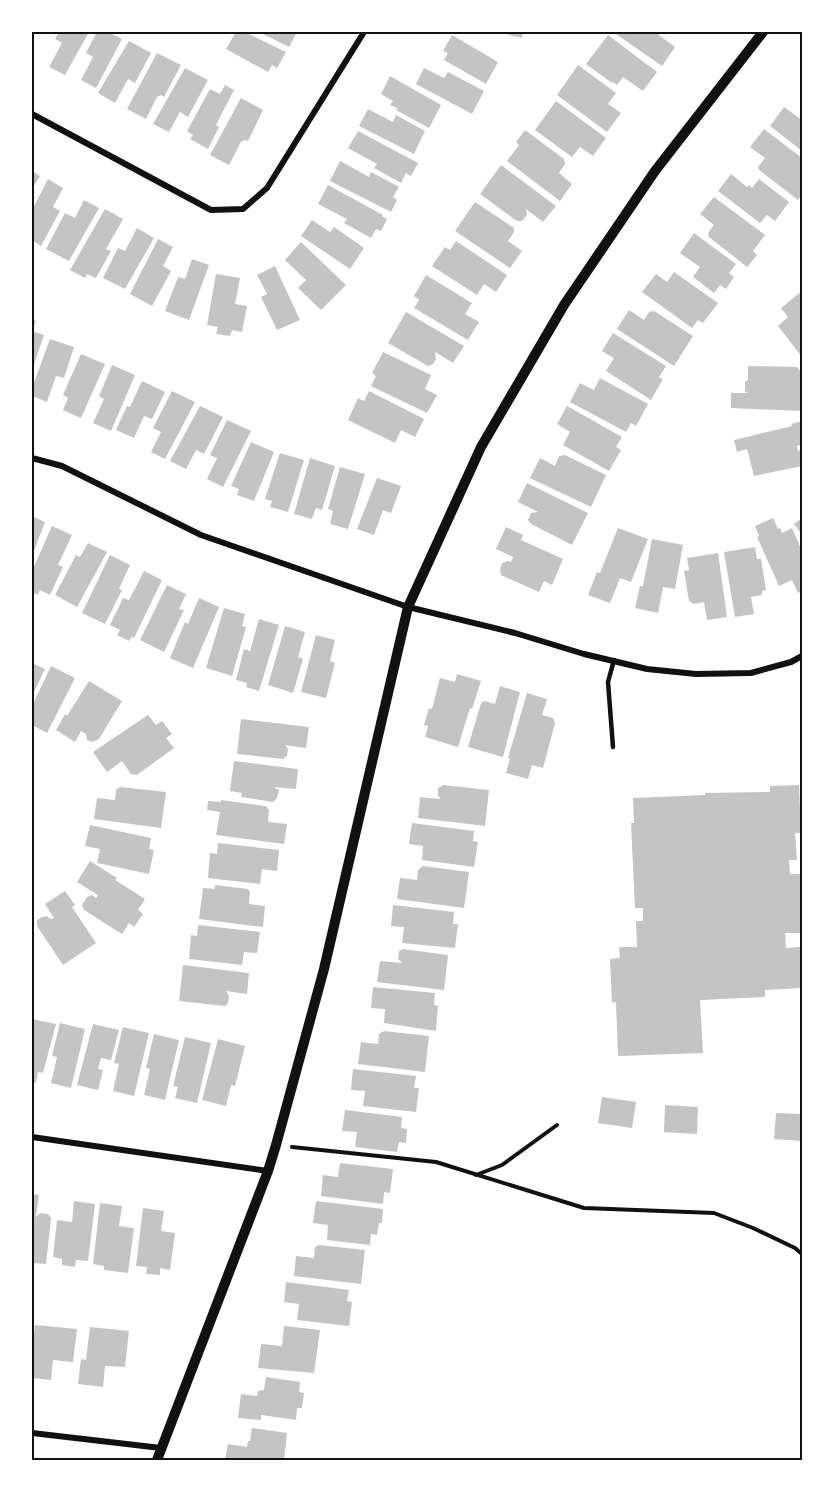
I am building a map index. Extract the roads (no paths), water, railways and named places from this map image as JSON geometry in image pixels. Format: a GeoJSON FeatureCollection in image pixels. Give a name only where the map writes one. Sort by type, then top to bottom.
{"type":"FeatureCollection","features":[{"type":"Feature","properties":{"kind":"street"},"geometry":{"type":"LineString","coordinates":[[32,114],[211,210],[243,209],[267,188],[364,32]]}},
{"type":"Feature","properties":{"kind":"street"},"geometry":{"type":"LineString","coordinates":[[158,1461],[276,1145],[324,969],[408,607],[481,447],[564,305],[655,171],[763,32]]}},
{"type":"Feature","properties":{"kind":"street"},"geometry":{"type":"LineString","coordinates":[[32,458],[62,466],[201,535],[408,607],[647,669],[696,674],[751,673],[791,662],[802,656]]}},
{"type":"Feature","properties":{"kind":"street"},"geometry":{"type":"LineString","coordinates":[[32,1137],[268,1171]]}},
{"type":"Feature","properties":{"kind":"street"},"geometry":{"type":"LineString","coordinates":[[32,1433],[161,1448]]}},
{"type":"Feature","properties":{"kind":"lane"},"geometry":{"type":"LineString","coordinates":[[613,747],[608,682],[614,660]]}}]}
